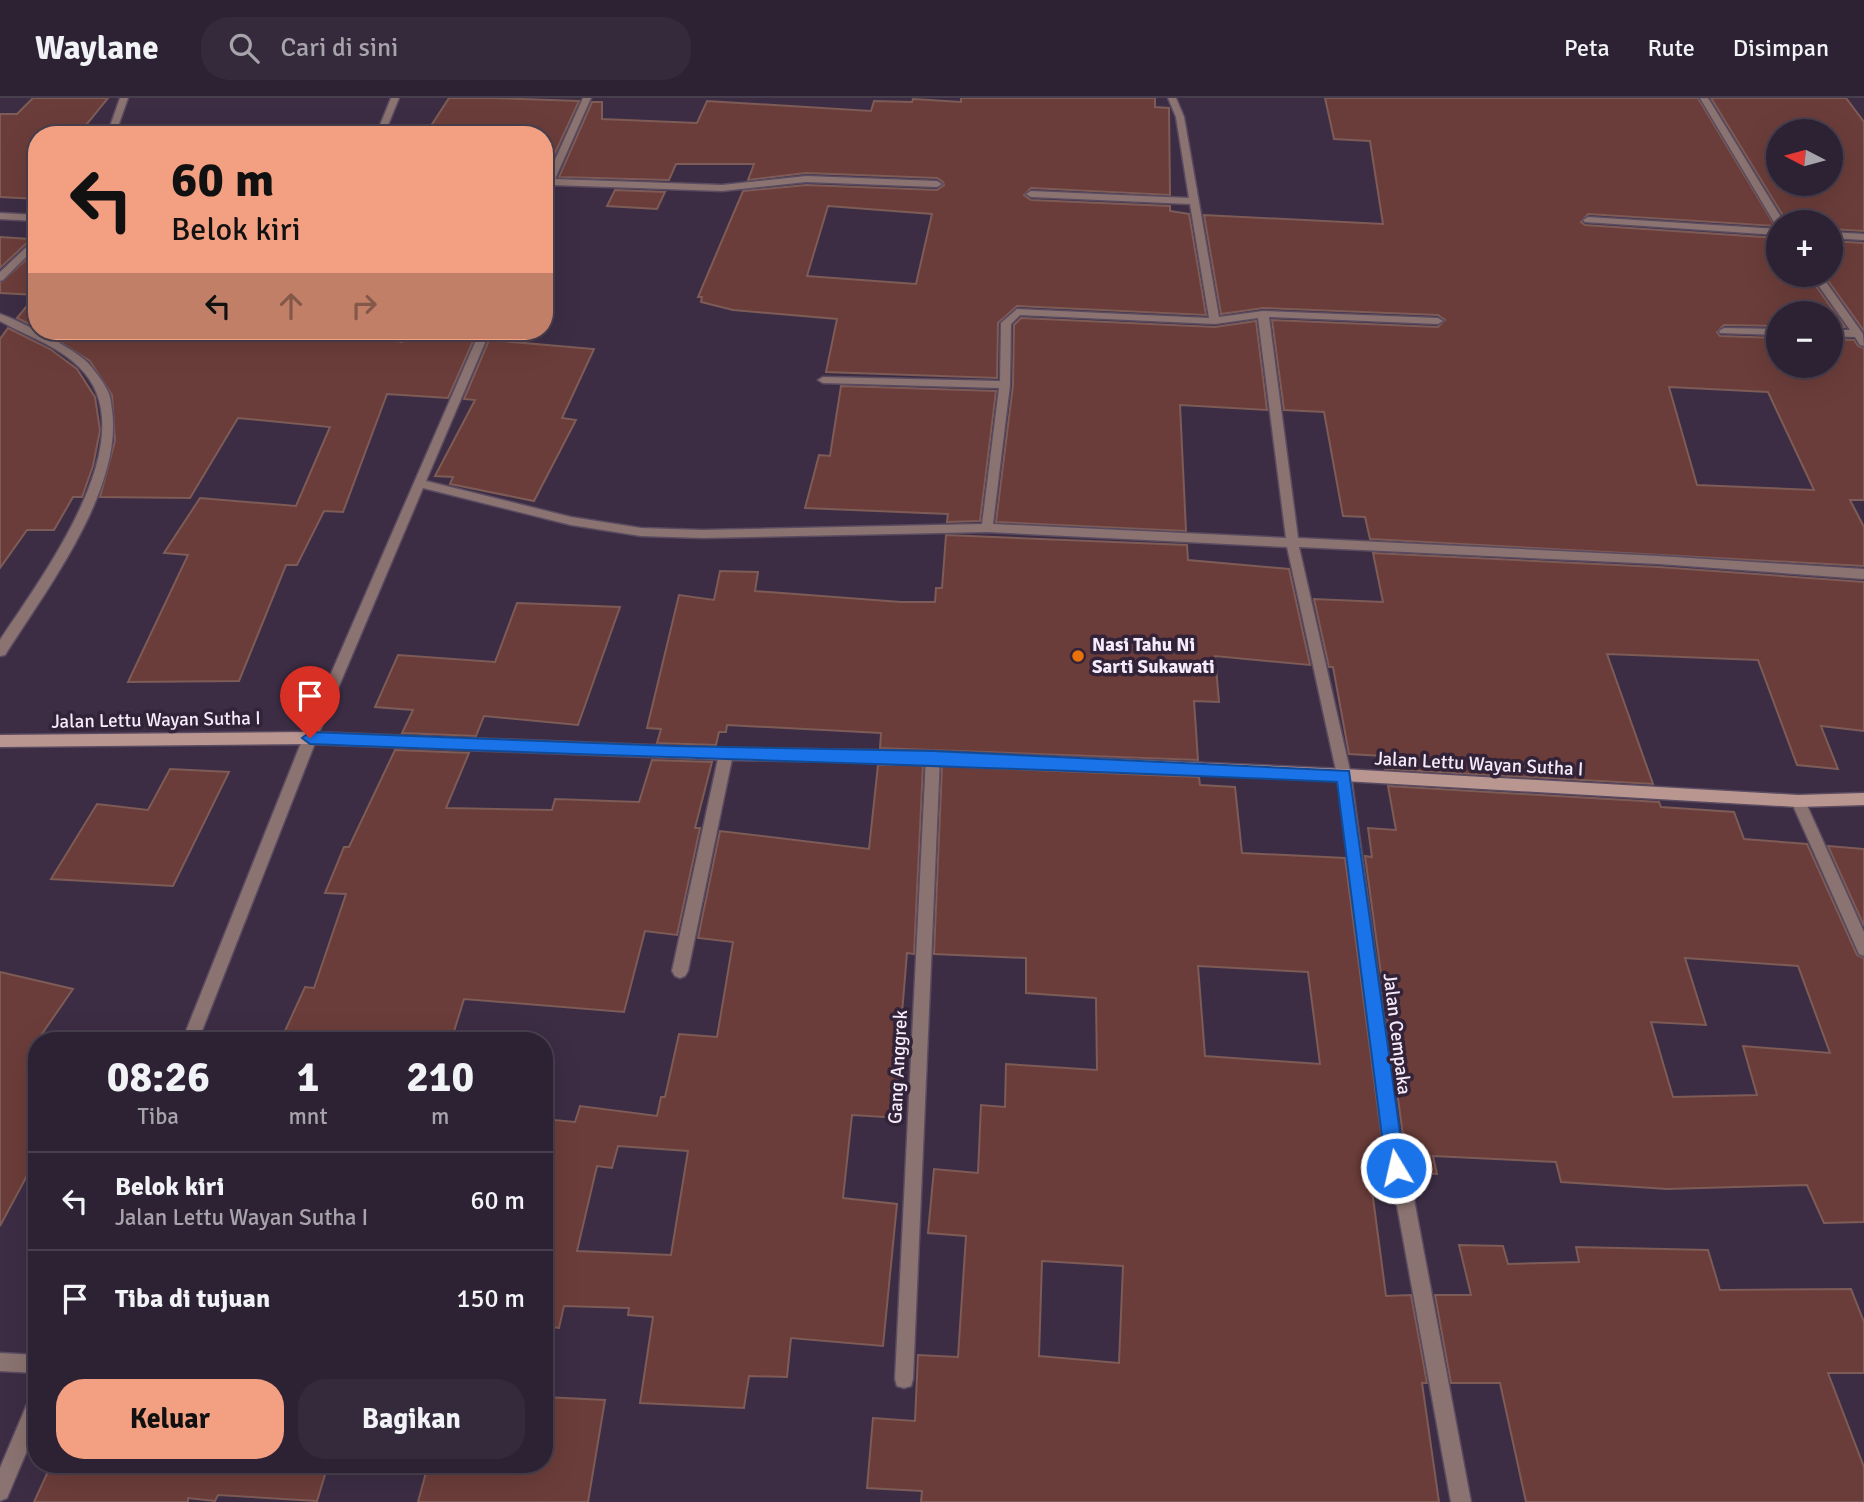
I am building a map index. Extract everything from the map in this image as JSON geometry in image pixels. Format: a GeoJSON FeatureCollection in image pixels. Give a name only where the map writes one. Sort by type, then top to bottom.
{"type":"FeatureCollection","features":[{"type":"Feature","properties":{"kind":"street"},"geometry":{"type":"LineString","coordinates":[[114,126],[124,98]]}},
{"type":"Feature","properties":{"kind":"street"},"geometry":{"type":"LineString","coordinates":[[384,126],[395,98]]}},
{"type":"Feature","properties":{"kind":"street"},"geometry":{"type":"LineString","coordinates":[[553,175],[586,98]]}},
{"type":"Feature","properties":{"kind":"street"},"geometry":{"type":"LineString","coordinates":[[1172,98],[1180,117],[1215,321]]}},
{"type":"Feature","properties":{"kind":"street"},"geometry":{"type":"LineString","coordinates":[[1704,98],[1772,210]]}},
{"type":"Feature","properties":{"kind":"street"},"geometry":{"type":"LineString","coordinates":[[553,182],[722,188],[814,179],[937,184]]}},
{"type":"Feature","properties":{"kind":"street"},"geometry":{"type":"LineString","coordinates":[[1031,194],[1193,201]]}},
{"type":"Feature","properties":{"kind":"street"},"geometry":{"type":"LineString","coordinates":[[0,216],[28,218]]}},
{"type":"Feature","properties":{"kind":"street"},"geometry":{"type":"LineString","coordinates":[[1588,220],[1766,231]]}},
{"type":"Feature","properties":{"kind":"street"},"geometry":{"type":"LineString","coordinates":[[1843,236],[1864,237]]}},
{"type":"Feature","properties":{"kind":"street"},"geometry":{"type":"LineString","coordinates":[[0,278],[28,249]]}},
{"type":"Feature","properties":{"kind":"street"},"geometry":{"type":"LineString","coordinates":[[1825,287],[1861,338]]}},
{"type":"Feature","properties":{"kind":"street"},"geometry":{"type":"LineString","coordinates":[[987,528],[1005,385],[1006,323],[1017,312],[1215,321],[1264,314],[1438,321]]}},
{"type":"Feature","properties":{"kind":"street","name":"Jalan Cempaka"},"geometry":{"type":"LineString","coordinates":[[1264,314],[1292,542],[1344,775],[1384,1097],[1461,1502]]}},
{"type":"Feature","properties":{"kind":"street"},"geometry":{"type":"LineString","coordinates":[[0,317],[28,333]]}},
{"type":"Feature","properties":{"kind":"street"},"geometry":{"type":"LineString","coordinates":[[1724,331],[1766,332]]}},
{"type":"Feature","properties":{"kind":"street"},"geometry":{"type":"LineString","coordinates":[[1843,335],[1861,338]]}},
{"type":"Feature","properties":{"kind":"street"},"geometry":{"type":"LineString","coordinates":[[0,651],[93,494],[110,437],[110,415],[104,392],[83,365],[40,340]]}},
{"type":"Feature","properties":{"kind":"street"},"geometry":{"type":"LineString","coordinates":[[194,1032],[310,738],[481,340]]}},
{"type":"Feature","properties":{"kind":"street"},"geometry":{"type":"LineString","coordinates":[[823,380],[1005,385]]}},
{"type":"Feature","properties":{"kind":"street"},"geometry":{"type":"LineString","coordinates":[[420,484],[570,521],[641,532],[987,528],[1658,560],[1864,574]]}},
{"type":"Feature","properties":{"kind":"street","name":"Jalan Lettu Wayan Sutha I"},"geometry":{"type":"LineString","coordinates":[[0,741],[310,738],[726,754],[933,757],[1344,775],[1798,801],[1864,799]]}},
{"type":"Feature","properties":{"kind":"street"},"geometry":{"type":"LineString","coordinates":[[680,971],[726,754]]}},
{"type":"Feature","properties":{"kind":"street","name":"Gang Anggrek"},"geometry":{"type":"LineString","coordinates":[[904,1379],[933,757]]}},
{"type":"Feature","properties":{"kind":"street"},"geometry":{"type":"LineString","coordinates":[[1798,801],[1864,949]]}},
{"type":"Feature","properties":{"kind":"street"},"geometry":{"type":"LineString","coordinates":[[0,1362],[28,1364]]}},
{"type":"Feature","properties":{"kind":"street"},"geometry":{"type":"LineString","coordinates":[[0,1492],[28,1425]]}},
{"type":"Feature","properties":{"kind":"building"},"geometry":{"type":"Polygon","coordinates":[[[33,98],[108,98],[85,126],[28,126],[28,199],[0,197],[0,114],[17,114],[33,98]]]}},
{"type":"Feature","properties":{"kind":"building"},"geometry":{"type":"Polygon","coordinates":[[[449,98],[579,101],[553,157],[553,126],[431,126],[449,98]]]}},
{"type":"Feature","properties":{"kind":"building"},"geometry":{"type":"Polygon","coordinates":[[[961,98],[1155,98],[1155,107],[1169,108],[1170,195],[1031,188],[1024,195],[1031,200],[1170,206],[1170,211],[1189,214],[1206,315],[1017,306],[998,323],[997,378],[826,372],[837,319],[733,310],[701,302],[702,297],[698,297],[743,191],[806,185],[937,190],[944,185],[943,182],[937,178],[806,173],[748,180],[754,164],[676,164],[669,180],[559,177],[592,102],[602,102],[602,119],[697,123],[707,101],[871,111],[874,101],[912,102],[913,99],[961,102],[961,98]],[[828,206],[807,276],[916,284],[932,214],[828,206]]]}},
{"type":"Feature","properties":{"kind":"building"},"geometry":{"type":"Polygon","coordinates":[[[1325,98],[1698,98],[1766,211],[1766,225],[1588,214],[1581,222],[1585,225],[1766,237],[1766,287],[1817,287],[1826,301],[1766,301],[1766,326],[1724,325],[1717,332],[1720,336],[1766,338],[1766,378],[1843,378],[1843,340],[1854,340],[1858,346],[1864,348],[1864,500],[1850,500],[1864,527],[1864,566],[1370,539],[1365,517],[1343,516],[1324,412],[1284,410],[1272,320],[1438,327],[1445,320],[1438,315],[1263,308],[1221,314],[1204,215],[1383,224],[1370,141],[1334,139],[1325,98]],[[1669,387],[1697,485],[1814,490],[1768,392],[1669,387]]]}},
{"type":"Feature","properties":{"kind":"building"},"geometry":{"type":"Polygon","coordinates":[[[1711,98],[1846,98],[1864,122],[1864,231],[1843,230],[1843,210],[1780,210],[1771,196],[1843,196],[1843,119],[1766,119],[1766,188],[1711,98]]]}},
{"type":"Feature","properties":{"kind":"building"},"geometry":{"type":"Polygon","coordinates":[[[615,190],[665,192],[657,209],[607,206],[615,190]]]}},
{"type":"Feature","properties":{"kind":"building"},"geometry":{"type":"Polygon","coordinates":[[[0,237],[28,239],[28,242],[0,268],[0,237]]]}},
{"type":"Feature","properties":{"kind":"building"},"geometry":{"type":"Polygon","coordinates":[[[1843,242],[1864,243],[1864,331],[1833,287],[1843,287],[1843,242]]]}},
{"type":"Feature","properties":{"kind":"building"},"geometry":{"type":"Polygon","coordinates":[[[28,258],[28,295],[0,293],[0,283],[28,258]]]}},
{"type":"Feature","properties":{"kind":"building"},"geometry":{"type":"Polygon","coordinates":[[[28,305],[28,324],[17,318],[28,305]]]}},
{"type":"Feature","properties":{"kind":"building"},"geometry":{"type":"Polygon","coordinates":[[[1021,318],[1215,327],[1256,321],[1267,410],[1180,405],[1186,531],[996,522],[1013,385],[1014,325],[1021,318]]]}},
{"type":"Feature","properties":{"kind":"building"},"geometry":{"type":"Polygon","coordinates":[[[8,328],[50,349],[77,369],[95,397],[100,430],[93,466],[82,497],[73,497],[54,530],[27,530],[0,568],[0,339],[8,328]]]}},
{"type":"Feature","properties":{"kind":"building"},"geometry":{"type":"Polygon","coordinates":[[[57,340],[474,340],[448,398],[387,394],[343,512],[324,511],[297,565],[286,565],[239,681],[128,682],[188,555],[164,553],[200,498],[296,506],[330,427],[238,418],[190,498],[100,497],[115,441],[112,395],[90,361],[57,340]]]}},
{"type":"Feature","properties":{"kind":"building"},"geometry":{"type":"Polygon","coordinates":[[[489,340],[594,349],[562,418],[576,420],[534,501],[450,484],[453,477],[435,476],[475,400],[464,399],[489,340]]]}},
{"type":"Feature","properties":{"kind":"building"},"geometry":{"type":"Polygon","coordinates":[[[841,386],[996,391],[980,521],[947,522],[948,514],[805,508],[819,455],[830,456],[841,386]]]}},
{"type":"Feature","properties":{"kind":"building"},"geometry":{"type":"Polygon","coordinates":[[[946,535],[1187,545],[1188,560],[1289,569],[1310,665],[1215,656],[1219,702],[1194,701],[1198,760],[880,748],[881,733],[727,725],[726,732],[719,732],[716,745],[657,743],[661,729],[647,728],[679,595],[714,600],[720,571],[758,572],[755,591],[935,602],[936,588],[942,588],[946,535]]]}},
{"type":"Feature","properties":{"kind":"building"},"geometry":{"type":"Polygon","coordinates":[[[1373,553],[1659,567],[1864,582],[1864,731],[1821,726],[1838,769],[1797,765],[1758,660],[1607,654],[1653,784],[1385,769],[1383,756],[1349,754],[1333,667],[1329,667],[1314,599],[1383,602],[1373,553]]]}},
{"type":"Feature","properties":{"kind":"building"},"geometry":{"type":"Polygon","coordinates":[[[517,603],[620,607],[578,725],[484,716],[476,736],[402,733],[413,710],[375,707],[398,655],[495,662],[517,603]]]}},
{"type":"Feature","properties":{"kind":"building"},"geometry":{"type":"Polygon","coordinates":[[[395,750],[469,753],[446,808],[552,810],[555,799],[639,802],[652,760],[712,762],[695,828],[700,828],[677,935],[645,931],[624,1012],[464,999],[454,1032],[284,1032],[305,987],[314,988],[346,894],[325,893],[344,847],[349,847],[395,750]]]}},
{"type":"Feature","properties":{"kind":"building"},"geometry":{"type":"Polygon","coordinates":[[[878,765],[923,765],[914,954],[907,953],[901,1025],[907,1025],[900,1118],[852,1115],[843,1198],[897,1204],[883,1346],[791,1338],[787,1377],[749,1376],[744,1408],[640,1403],[653,1317],[628,1315],[629,1308],[564,1306],[559,1328],[553,1327],[553,1120],[575,1122],[580,1106],[657,1116],[661,1097],[665,1097],[679,1034],[717,1037],[733,942],[698,938],[720,831],[869,849],[878,765]],[[618,1146],[612,1168],[597,1166],[577,1251],[671,1255],[688,1151],[618,1146]]]}},
{"type":"Feature","properties":{"kind":"building"},"geometry":{"type":"Polygon","coordinates":[[[942,766],[1199,777],[1200,785],[1235,787],[1242,853],[1345,858],[1386,1171],[1381,1170],[1382,1176],[1370,1175],[1386,1296],[1411,1295],[1427,1383],[1422,1383],[1439,1502],[921,1502],[922,1491],[867,1488],[873,1418],[915,1421],[918,1355],[958,1357],[966,1236],[928,1233],[934,1169],[978,1173],[981,1105],[1005,1107],[1006,1064],[1097,1070],[1096,998],[1026,993],[1026,958],[934,954],[942,766]],[[1198,966],[1205,1056],[1320,1064],[1308,972],[1198,966]],[[1042,1261],[1039,1356],[1119,1363],[1123,1266],[1042,1261]]]}},
{"type":"Feature","properties":{"kind":"building"},"geometry":{"type":"Polygon","coordinates":[[[170,769],[229,772],[173,886],[51,879],[97,804],[148,810],[170,769]]]}},
{"type":"Feature","properties":{"kind":"building"},"geometry":{"type":"Polygon","coordinates":[[[1388,786],[1659,802],[1661,807],[1734,812],[1744,839],[1807,844],[1857,955],[1864,958],[1864,1222],[1824,1223],[1807,1185],[1667,1189],[1561,1182],[1556,1162],[1433,1156],[1437,1174],[1408,1172],[1365,856],[1372,857],[1368,828],[1396,830],[1388,786]],[[1685,958],[1706,1025],[1651,1022],[1673,1097],[1757,1095],[1743,1046],[1830,1053],[1798,966],[1685,958]]]}},
{"type":"Feature","properties":{"kind":"building"},"geometry":{"type":"Polygon","coordinates":[[[1828,846],[1864,849],[1864,926],[1828,846]]]}},
{"type":"Feature","properties":{"kind":"building"},"geometry":{"type":"Polygon","coordinates":[[[0,972],[73,989],[43,1032],[28,1032],[28,1174],[0,1226],[0,972]]]}},
{"type":"Feature","properties":{"kind":"building"},"geometry":{"type":"Polygon","coordinates":[[[1459,1245],[1503,1246],[1508,1264],[1579,1262],[1576,1247],[1708,1250],[1720,1290],[1851,1289],[1864,1322],[1864,1373],[1828,1373],[1864,1467],[1864,1502],[1526,1502],[1500,1383],[1451,1383],[1435,1295],[1471,1295],[1459,1245]]]}},
{"type":"Feature","properties":{"kind":"building"},"geometry":{"type":"Polygon","coordinates":[[[553,1397],[605,1400],[588,1502],[418,1502],[426,1473],[553,1473],[553,1397]]]}},
{"type":"Feature","properties":{"kind":"building"},"geometry":{"type":"Polygon","coordinates":[[[47,1473],[326,1473],[317,1501],[218,1495],[215,1501],[188,1498],[188,1502],[34,1502],[47,1473]]]}},
{"type":"Feature","properties":{"kind":"place","name":"Nasi Tahu Ni Sarti Sukawati"},"geometry":{"type":"Point","coordinates":[1078,656]}},
{"type":"Feature","properties":{"kind":"route"},"geometry":{"type":"LineString","coordinates":[[310,738],[726,754],[933,757],[1344,775],[1384,1097],[1396,1168]]}}]}
